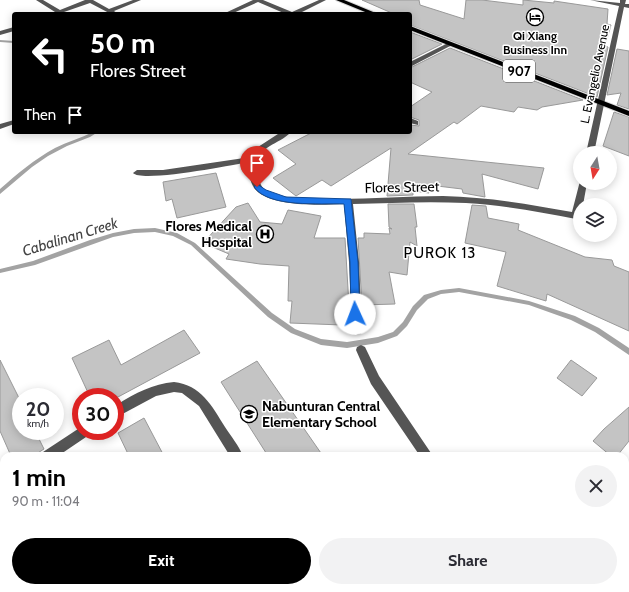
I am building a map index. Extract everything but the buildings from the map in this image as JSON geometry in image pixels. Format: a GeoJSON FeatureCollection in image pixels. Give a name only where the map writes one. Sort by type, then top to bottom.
{"type":"FeatureCollection","features":[{"type":"Feature","properties":{"kind":"main road"},"geometry":{"type":"LineString","coordinates":[[340,0],[370,12]]}},
{"type":"Feature","properties":{"kind":"main road","name":"907"},"geometry":{"type":"LineString","coordinates":[[412,29],[629,114]]}},
{"type":"Feature","properties":{"kind":"street"},"geometry":{"type":"LineString","coordinates":[[39,0],[58,12]]}},
{"type":"Feature","properties":{"kind":"street"},"geometry":{"type":"LineString","coordinates":[[114,12],[138,0]]}},
{"type":"Feature","properties":{"kind":"street"},"geometry":{"type":"LineString","coordinates":[[231,12],[258,0],[287,12]]}},
{"type":"Feature","properties":{"kind":"street"},"geometry":{"type":"LineString","coordinates":[[296,12],[323,0]]}},
{"type":"Feature","properties":{"kind":"street"},"geometry":{"type":"LineString","coordinates":[[594,0],[622,2],[629,6]]}},
{"type":"Feature","properties":{"kind":"street"},"geometry":{"type":"LineString","coordinates":[[62,12],[89,1],[110,12]]}},
{"type":"Feature","properties":{"kind":"street","name":"L. Evangelio Avenue"},"geometry":{"type":"LineString","coordinates":[[592,146],[622,2]]}},
{"type":"Feature","properties":{"kind":"street"},"geometry":{"type":"LineString","coordinates":[[1,33],[12,30]]}},
{"type":"Feature","properties":{"kind":"street"},"geometry":{"type":"LineString","coordinates":[[1,33],[12,36]]}},
{"type":"Feature","properties":{"kind":"street"},"geometry":{"type":"LineString","coordinates":[[412,64],[450,44]]}},
{"type":"Feature","properties":{"kind":"street"},"geometry":{"type":"LineString","coordinates":[[0,127],[12,123]]}},
{"type":"Feature","properties":{"kind":"street"},"geometry":{"type":"LineString","coordinates":[[137,173],[163,173],[252,159],[264,146],[285,134]]}},
{"type":"Feature","properties":{"kind":"street","name":"Flores Street"},"geometry":{"type":"LineString","coordinates":[[252,159],[251,166],[257,187],[268,194],[293,200],[469,200],[509,204],[576,216],[582,190]]}},
{"type":"Feature","properties":{"kind":"street"},"geometry":{"type":"LineString","coordinates":[[348,201],[354,262],[357,331]]}},
{"type":"Feature","properties":{"kind":"street"},"geometry":{"type":"LineString","coordinates":[[361,350],[375,380],[424,452]]}},
{"type":"Feature","properties":{"kind":"street"},"geometry":{"type":"LineString","coordinates":[[124,407],[156,390],[168,387],[182,388],[195,395],[203,402],[234,452]]}},
{"type":"Feature","properties":{"kind":"street"},"geometry":{"type":"LineString","coordinates":[[53,452],[72,440]]}},
{"type":"Feature","properties":{"kind":"waterway","name":"Cabalinan Creek"},"geometry":{"type":"LineString","coordinates":[[0,41],[12,42]]}},
{"type":"Feature","properties":{"kind":"waterway","name":"Cabalinan Creek"},"geometry":{"type":"LineString","coordinates":[[0,192],[39,160],[65,145],[92,134]]}},
{"type":"Feature","properties":{"kind":"waterway","name":"Cabalinan Creek"},"geometry":{"type":"LineString","coordinates":[[0,271],[52,257],[113,235],[134,231],[155,230],[175,234],[193,244],[270,315],[293,331],[321,342],[347,345],[378,340],[395,334],[405,324],[415,308],[426,297],[441,292],[459,290],[529,303],[573,318],[597,330],[629,352]]}},
{"type":"Feature","properties":{"kind":"place","name":"Qi Xiang Business Inn"},"geometry":{"type":"Point","coordinates":[535,17]}},
{"type":"Feature","properties":{"kind":"place","name":"Flores Medical Hospital"},"geometry":{"type":"Point","coordinates":[265,234]}},
{"type":"Feature","properties":{"kind":"place","name":"Nabunturan Central Elementary School"},"geometry":{"type":"Point","coordinates":[249,414]}},
{"type":"Feature","properties":{"kind":"district","name":"PUROK 13"},"geometry":{"type":"Point","coordinates":[440,253]}},
{"type":"Feature","properties":{"kind":"route"},"geometry":{"type":"LineString","coordinates":[[257,187],[273,197],[285,200],[348,201],[354,262],[355,314]]}}]}
